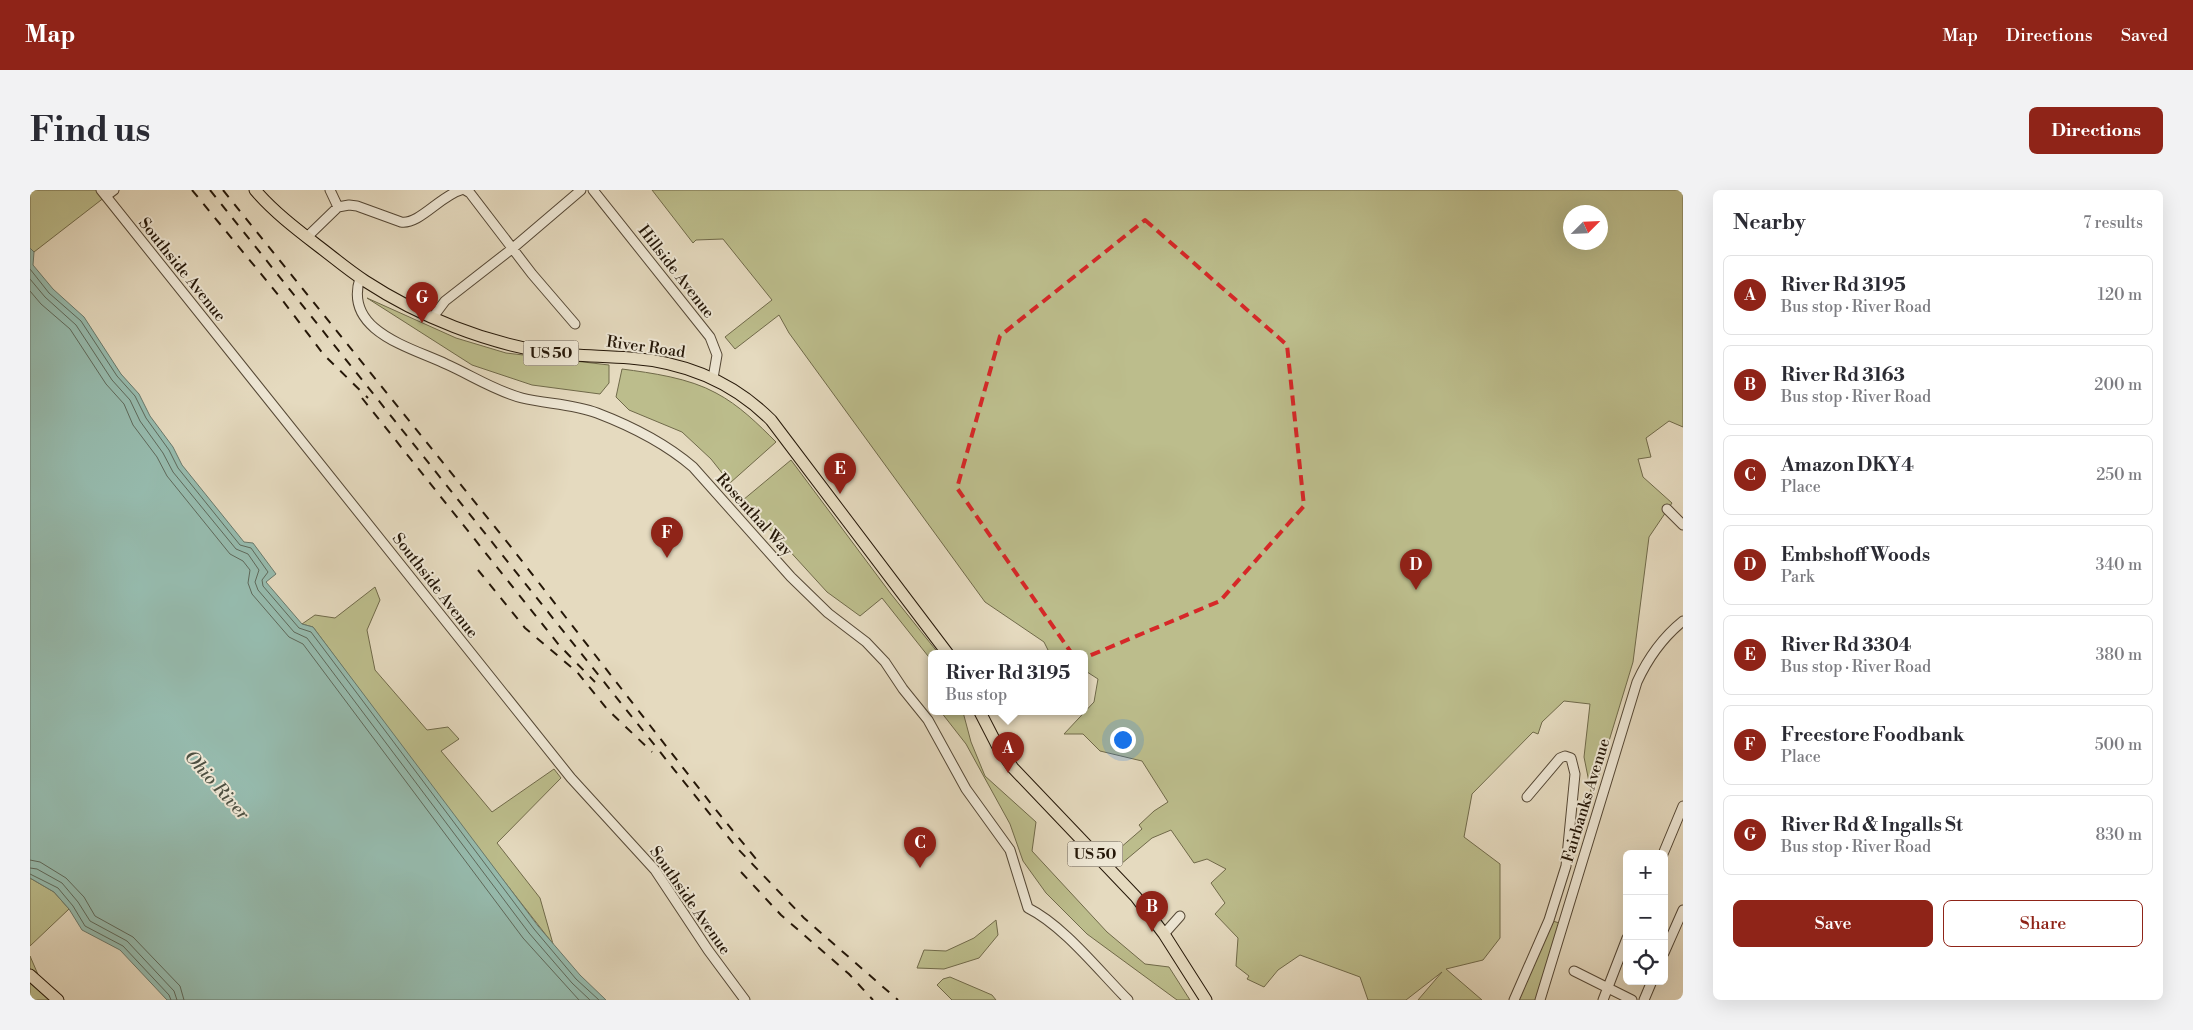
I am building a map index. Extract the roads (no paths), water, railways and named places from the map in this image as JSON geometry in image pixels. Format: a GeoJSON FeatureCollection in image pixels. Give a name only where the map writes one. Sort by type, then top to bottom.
{"type":"FeatureCollection","features":[{"type":"Feature","properties":{"kind":"main road","name":"River Road"},"geometry":{"type":"LineString","coordinates":[[255,190],[268,205],[360,278],[400,302],[433,317],[472,333],[521,347],[551,353],[657,361],[693,370],[713,378],[755,404],[771,420],[945,650]]}},
{"type":"Feature","properties":{"kind":"main road","name":"US 50"},"geometry":{"type":"LineString","coordinates":[[982,715],[998,747],[1012,768],[1120,878],[1164,934],[1206,1000]]}},
{"type":"Feature","properties":{"kind":"main road"},"geometry":{"type":"LineString","coordinates":[[30,975],[58,1000]]}},
{"type":"Feature","properties":{"kind":"street"},"geometry":{"type":"LineString","coordinates":[[103,193],[114,190]]}},
{"type":"Feature","properties":{"kind":"street"},"geometry":{"type":"LineString","coordinates":[[330,190],[338,208]]}},
{"type":"Feature","properties":{"kind":"street"},"geometry":{"type":"LineString","coordinates":[[307,237],[338,208],[357,206],[408,223],[417,219],[441,199],[461,190]]}},
{"type":"Feature","properties":{"kind":"street"},"geometry":{"type":"LineString","coordinates":[[465,190],[470,193],[514,248],[532,274],[575,324]]}},
{"type":"Feature","properties":{"kind":"street"},"geometry":{"type":"LineString","coordinates":[[433,317],[445,301],[514,248],[581,190]]}},
{"type":"Feature","properties":{"kind":"street","name":"Hillside Avenue"},"geometry":{"type":"LineString","coordinates":[[593,190],[710,337],[717,355],[713,378]]}},
{"type":"Feature","properties":{"kind":"street","name":"Southside Avenue"},"geometry":{"type":"LineString","coordinates":[[103,193],[570,778],[655,870],[708,950],[745,1000]]}},
{"type":"Feature","properties":{"kind":"street","name":"Rosenthal Way"},"geometry":{"type":"LineString","coordinates":[[360,278],[356,298],[360,310],[380,334],[396,344],[448,364],[496,389],[522,398],[581,408],[598,413],[674,450],[692,467],[791,577],[828,613],[866,642],[885,662],[933,728],[966,789],[1010,850],[1028,908],[1042,915],[1056,927],[1128,1000]]}},
{"type":"Feature","properties":{"kind":"street"},"geometry":{"type":"LineString","coordinates":[[1667,509],[1683,525]]}},
{"type":"Feature","properties":{"kind":"street","name":"Fairbanks Avenue"},"geometry":{"type":"LineString","coordinates":[[1540,1000],[1637,682],[1651,655],[1660,643],[1683,621]]}},
{"type":"Feature","properties":{"kind":"street"},"geometry":{"type":"LineString","coordinates":[[1514,1000],[1549,920],[1568,852],[1569,820],[1575,774],[1572,758],[1565,756],[1559,759],[1527,797]]}},
{"type":"Feature","properties":{"kind":"street"},"geometry":{"type":"LineString","coordinates":[[1664,850],[1683,806]]}},
{"type":"Feature","properties":{"kind":"street"},"geometry":{"type":"LineString","coordinates":[[1668,944],[1683,910]]}},
{"type":"Feature","properties":{"kind":"street"},"geometry":{"type":"LineString","coordinates":[[1164,934],[1180,916]]}},
{"type":"Feature","properties":{"kind":"street"},"geometry":{"type":"LineString","coordinates":[[1549,920],[1563,924]]}},
{"type":"Feature","properties":{"kind":"street"},"geometry":{"type":"LineString","coordinates":[[1603,1000],[1626,940]]}},
{"type":"Feature","properties":{"kind":"street"},"geometry":{"type":"LineString","coordinates":[[1574,971],[1632,1000]]}},
{"type":"Feature","properties":{"kind":"street"},"geometry":{"type":"LineString","coordinates":[[1644,1000],[1650,985]]}},
{"type":"Feature","properties":{"kind":"water","name":"Ohio River"},"geometry":{"type":"Polygon","coordinates":[[[30,248],[34,252],[33,265],[53,289],[84,317],[121,374],[139,394],[150,416],[173,447],[182,465],[244,542],[253,543],[276,574],[266,582],[302,624],[313,627],[538,926],[580,975],[606,1000],[167,1000],[120,950],[82,930],[69,909],[54,892],[30,878],[30,248]]]}},
{"type":"Feature","properties":{"kind":"railway"},"geometry":{"type":"LineString","coordinates":[[192,190],[280,297],[324,355],[368,398]]}},
{"type":"Feature","properties":{"kind":"railway"},"geometry":{"type":"LineString","coordinates":[[210,190],[737,848],[804,918],[898,1000]]}},
{"type":"Feature","properties":{"kind":"railway"},"geometry":{"type":"LineString","coordinates":[[223,190],[511,547],[756,859]]}},
{"type":"Feature","properties":{"kind":"railway"},"geometry":{"type":"LineString","coordinates":[[362,398],[559,645],[595,682]]}},
{"type":"Feature","properties":{"kind":"railway"},"geometry":{"type":"LineString","coordinates":[[478,570],[525,628],[577,672],[607,709],[652,752]]}},
{"type":"Feature","properties":{"kind":"railway"},"geometry":{"type":"LineString","coordinates":[[741,872],[781,915],[849,974],[873,1000]]}},
{"type":"Feature","properties":{"kind":"place","name":"River Rd & Ingalls St"},"geometry":{"type":"Point","coordinates":[422,323]}},
{"type":"Feature","properties":{"kind":"place","name":"River Rd 3304"},"geometry":{"type":"Point","coordinates":[840,494]}},
{"type":"Feature","properties":{"kind":"place","name":"Freestore Foodbank"},"geometry":{"type":"Point","coordinates":[667,558]}},
{"type":"Feature","properties":{"kind":"place","name":"Embshoff Woods"},"geometry":{"type":"Point","coordinates":[1416,590]}},
{"type":"Feature","properties":{"kind":"place","name":"River Rd 3195"},"geometry":{"type":"Point","coordinates":[1008,773]}},
{"type":"Feature","properties":{"kind":"place","name":"Amazon DKY4"},"geometry":{"type":"Point","coordinates":[920,868]}},
{"type":"Feature","properties":{"kind":"place","name":"River Rd 3163"},"geometry":{"type":"Point","coordinates":[1152,932]}}]}
